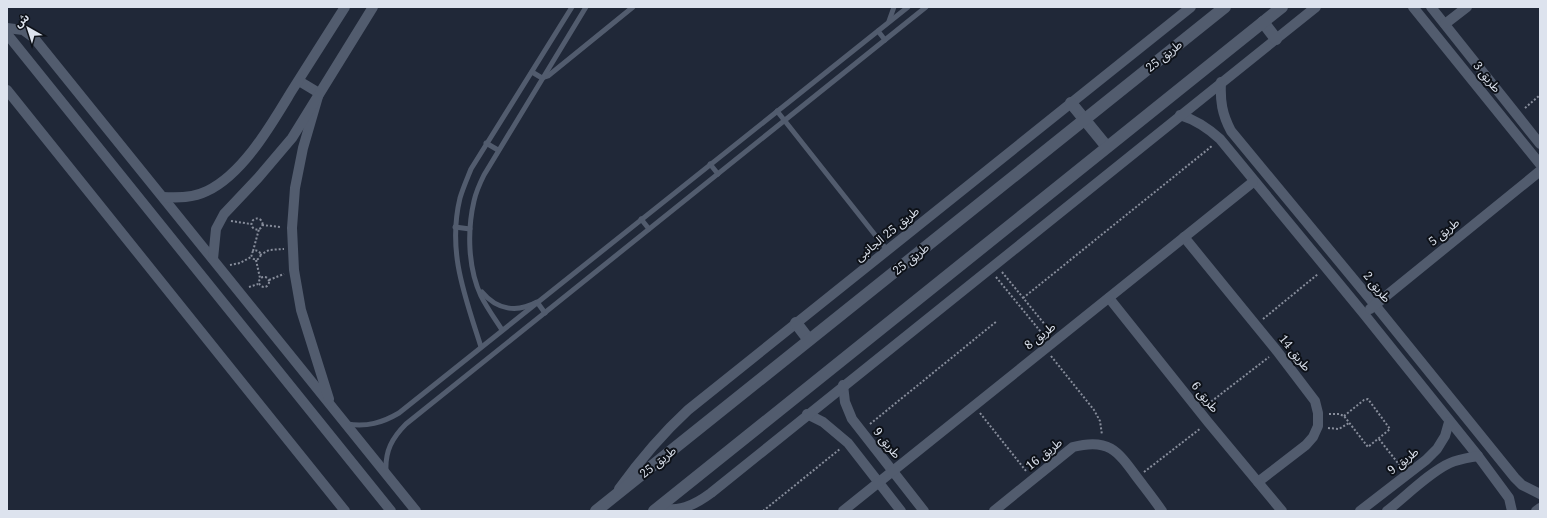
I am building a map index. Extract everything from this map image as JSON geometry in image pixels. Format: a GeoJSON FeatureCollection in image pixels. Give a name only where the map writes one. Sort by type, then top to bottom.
{"type":"FeatureCollection","features":[{"type":"Feature","properties":{"kind":"street"},"geometry":{"type":"LineString","coordinates":[[163,197],[176,198],[192,196],[207,191],[220,184],[232,174],[262,138],[345,7]]}},
{"type":"Feature","properties":{"kind":"street"},"geometry":{"type":"LineString","coordinates":[[216,263],[214,239],[220,220],[228,209],[258,178],[292,138],[372,7]]}},
{"type":"Feature","properties":{"kind":"street","name":"طريق 25 الجانبى"},"geometry":{"type":"LineString","coordinates":[[615,496],[636,465],[666,430],[688,410],[1191,7]]}},
{"type":"Feature","properties":{"kind":"street","name":"طريق 25"},"geometry":{"type":"LineString","coordinates":[[596,511],[1225,7]]}},
{"type":"Feature","properties":{"kind":"street"},"geometry":{"type":"LineString","coordinates":[[655,510],[1282,7]]}},
{"type":"Feature","properties":{"kind":"street"},"geometry":{"type":"LineString","coordinates":[[655,510],[686,508],[698,502],[1316,7]]}},
{"type":"Feature","properties":{"kind":"street","name":"طريق 3"},"geometry":{"type":"LineString","coordinates":[[1413,7],[1540,164]]}},
{"type":"Feature","properties":{"kind":"street","name":"طريق 3"},"geometry":{"type":"LineString","coordinates":[[1432,7],[1540,144]]}},
{"type":"Feature","properties":{"kind":"street"},"geometry":{"type":"LineString","coordinates":[[1445,24],[1467,7]]}},
{"type":"Feature","properties":{"kind":"street"},"geometry":{"type":"LineString","coordinates":[[1263,22],[1276,39]]}},
{"type":"Feature","properties":{"kind":"street"},"geometry":{"type":"LineString","coordinates":[[7,28],[22,30],[34,38],[416,511]]}},
{"type":"Feature","properties":{"kind":"street"},"geometry":{"type":"LineString","coordinates":[[7,34],[392,511]]}},
{"type":"Feature","properties":{"kind":"street"},"geometry":{"type":"LineString","coordinates":[[299,81],[319,93]]}},
{"type":"Feature","properties":{"kind":"street","name":"طريق 2"},"geometry":{"type":"LineString","coordinates":[[1221,82],[1221,108],[1231,131],[1518,481],[1522,485],[1540,494]]}},
{"type":"Feature","properties":{"kind":"street"},"geometry":{"type":"LineString","coordinates":[[7,90],[345,511]]}},
{"type":"Feature","properties":{"kind":"street"},"geometry":{"type":"LineString","coordinates":[[319,93],[301,155],[295,188],[292,228],[294,270],[301,310],[331,406]]}},
{"type":"Feature","properties":{"kind":"street"},"geometry":{"type":"LineString","coordinates":[[1071,103],[1107,147]]}},
{"type":"Feature","properties":{"kind":"street"},"geometry":{"type":"LineString","coordinates":[[1180,116],[1202,124],[1220,139],[1253,182],[1364,314],[1449,422],[1478,456],[1509,498],[1512,511]]}},
{"type":"Feature","properties":{"kind":"street","name":"طريق 5"},"geometry":{"type":"LineString","coordinates":[[1364,314],[1540,170]]}},
{"type":"Feature","properties":{"kind":"street","name":"طريق 8"},"geometry":{"type":"LineString","coordinates":[[843,511],[1253,182]]}},
{"type":"Feature","properties":{"kind":"street","name":"طريق 14"},"geometry":{"type":"LineString","coordinates":[[1184,237],[1277,351],[1315,401],[1318,413],[1318,426]]}},
{"type":"Feature","properties":{"kind":"street","name":"طريق 6"},"geometry":{"type":"LineString","coordinates":[[1109,298],[1199,411],[1282,511]]}},
{"type":"Feature","properties":{"kind":"street"},"geometry":{"type":"LineString","coordinates":[[796,323],[809,340]]}},
{"type":"Feature","properties":{"kind":"street","name":"طريق 9"},"geometry":{"type":"LineString","coordinates":[[843,385],[845,402],[852,419],[924,511]]}},
{"type":"Feature","properties":{"kind":"street"},"geometry":{"type":"LineString","coordinates":[[807,414],[823,422],[848,443],[901,511]]}},
{"type":"Feature","properties":{"kind":"street","name":"طريق 9"},"geometry":{"type":"LineString","coordinates":[[1360,511],[1437,449],[1445,436],[1449,422]]}},
{"type":"Feature","properties":{"kind":"street"},"geometry":{"type":"LineString","coordinates":[[1258,482],[1306,445],[1313,437],[1318,426]]}},
{"type":"Feature","properties":{"kind":"street","name":"طريق 16"},"geometry":{"type":"LineString","coordinates":[[994,511],[1073,447],[1087,443],[1100,444],[1112,449],[1122,456],[1157,509]]}},
{"type":"Feature","properties":{"kind":"street"},"geometry":{"type":"LineString","coordinates":[[1387,511],[1435,472],[1448,464],[1462,458],[1478,456]]}},
{"type":"Feature","properties":{"kind":"street"},"geometry":{"type":"LineString","coordinates":[[1536,511],[1540,508]]}},
{"type":"Feature","properties":{"kind":"lane"},"geometry":{"type":"LineString","coordinates":[[481,347],[463,289],[456,259],[455,227],[460,198],[471,169],[486,143],[572,7]]}},
{"type":"Feature","properties":{"kind":"lane"},"geometry":{"type":"LineString","coordinates":[[502,330],[481,295],[474,274],[470,251],[470,229],[476,194],[484,175],[498,150],[586,7]]}},
{"type":"Feature","properties":{"kind":"lane"},"geometry":{"type":"LineString","coordinates":[[532,72],[542,78],[548,76],[632,7]]}},
{"type":"Feature","properties":{"kind":"lane"},"geometry":{"type":"LineString","coordinates":[[889,22],[894,7]]}},
{"type":"Feature","properties":{"kind":"lane"},"geometry":{"type":"LineString","coordinates":[[345,424],[368,425],[399,413],[908,7]]}},
{"type":"Feature","properties":{"kind":"lane"},"geometry":{"type":"LineString","coordinates":[[386,474],[386,460],[389,446],[396,434],[406,424],[926,7]]}},
{"type":"Feature","properties":{"kind":"lane"},"geometry":{"type":"LineString","coordinates":[[878,31],[885,40]]}},
{"type":"Feature","properties":{"kind":"lane"},"geometry":{"type":"LineString","coordinates":[[777,111],[887,250]]}},
{"type":"Feature","properties":{"kind":"lane"},"geometry":{"type":"LineString","coordinates":[[486,143],[498,150]]}},
{"type":"Feature","properties":{"kind":"lane"},"geometry":{"type":"LineString","coordinates":[[710,164],[718,174]]}},
{"type":"Feature","properties":{"kind":"lane"},"geometry":{"type":"LineString","coordinates":[[641,219],[649,229]]}},
{"type":"Feature","properties":{"kind":"lane"},"geometry":{"type":"LineString","coordinates":[[455,227],[470,229]]}},
{"type":"Feature","properties":{"kind":"lane"},"geometry":{"type":"LineString","coordinates":[[478,285],[487,298],[501,306],[516,309],[523,308],[537,302]]}},
{"type":"Feature","properties":{"kind":"lane"},"geometry":{"type":"LineString","coordinates":[[537,302],[545,312]]}},
{"type":"Feature","properties":{"kind":"path"},"geometry":{"type":"LineString","coordinates":[[1516,115],[1540,95]]}},
{"type":"Feature","properties":{"kind":"path"},"geometry":{"type":"LineString","coordinates":[[1023,298],[1220,139]]}},
{"type":"Feature","properties":{"kind":"path"},"geometry":{"type":"LineString","coordinates":[[252,224],[254,220],[259,219],[262,225]]}},
{"type":"Feature","properties":{"kind":"path"},"geometry":{"type":"LineString","coordinates":[[220,220],[252,224]]}},
{"type":"Feature","properties":{"kind":"path"},"geometry":{"type":"LineString","coordinates":[[252,224],[253,228],[259,230]]}},
{"type":"Feature","properties":{"kind":"path"},"geometry":{"type":"LineString","coordinates":[[262,225],[292,228]]}},
{"type":"Feature","properties":{"kind":"path"},"geometry":{"type":"LineString","coordinates":[[216,263],[240,263],[251,257],[259,230],[262,225]]}},
{"type":"Feature","properties":{"kind":"path"},"geometry":{"type":"LineString","coordinates":[[256,260],[260,255],[269,250],[293,249]]}},
{"type":"Feature","properties":{"kind":"path"},"geometry":{"type":"LineString","coordinates":[[253,251],[256,250],[260,255]]}},
{"type":"Feature","properties":{"kind":"path"},"geometry":{"type":"LineString","coordinates":[[251,257],[256,260],[260,278],[259,284],[263,287],[268,285],[269,280],[294,270]]}},
{"type":"Feature","properties":{"kind":"path"},"geometry":{"type":"LineString","coordinates":[[992,266],[1023,298],[1094,410],[1100,421],[1102,434],[1100,444]]}},
{"type":"Feature","properties":{"kind":"path"},"geometry":{"type":"LineString","coordinates":[[992,266],[1051,344]]}},
{"type":"Feature","properties":{"kind":"path"},"geometry":{"type":"LineString","coordinates":[[1256,325],[1325,268]]}},
{"type":"Feature","properties":{"kind":"path"},"geometry":{"type":"LineString","coordinates":[[260,278],[265,276],[269,280]]}},
{"type":"Feature","properties":{"kind":"path"},"geometry":{"type":"LineString","coordinates":[[861,432],[997,321]]}},
{"type":"Feature","properties":{"kind":"path"},"geometry":{"type":"LineString","coordinates":[[1199,411],[1277,351]]}},
{"type":"Feature","properties":{"kind":"path"},"geometry":{"type":"LineString","coordinates":[[1318,413],[1339,414],[1344,416],[1367,446],[1370,446],[1390,430],[1368,399],[1364,400],[1344,416]]}},
{"type":"Feature","properties":{"kind":"path"},"geometry":{"type":"LineString","coordinates":[[974,406],[1033,480]]}},
{"type":"Feature","properties":{"kind":"path"},"geometry":{"type":"LineString","coordinates":[[1137,478],[1208,422]]}},
{"type":"Feature","properties":{"kind":"path"},"geometry":{"type":"LineString","coordinates":[[1318,426],[1339,429],[1349,423]]}},
{"type":"Feature","properties":{"kind":"path"},"geometry":{"type":"LineString","coordinates":[[1378,439],[1407,474]]}},
{"type":"Feature","properties":{"kind":"path"},"geometry":{"type":"LineString","coordinates":[[763,511],[848,443]]}}]}
